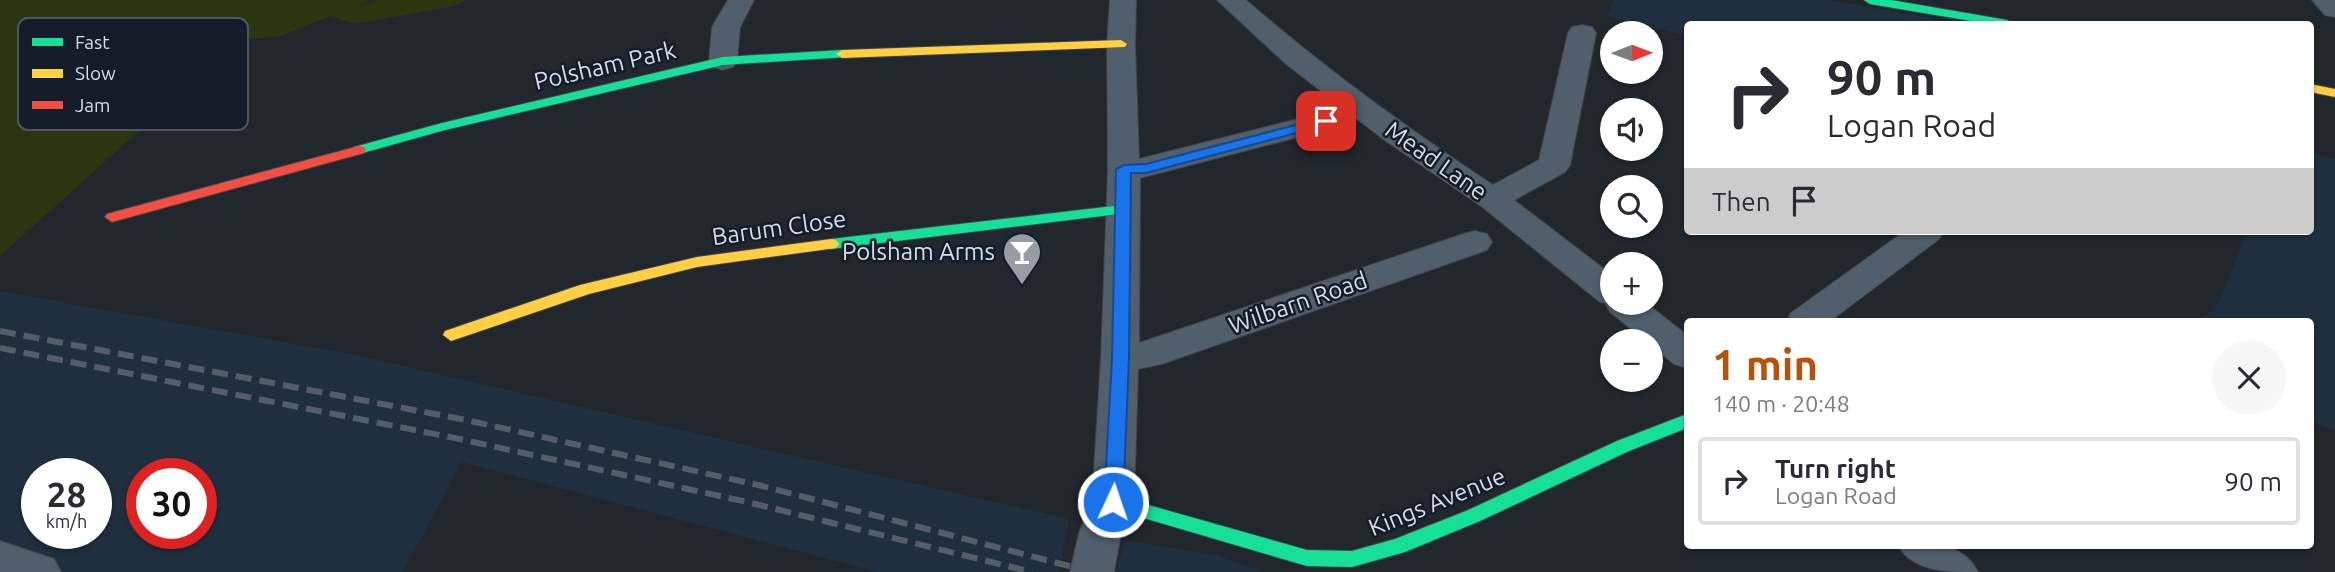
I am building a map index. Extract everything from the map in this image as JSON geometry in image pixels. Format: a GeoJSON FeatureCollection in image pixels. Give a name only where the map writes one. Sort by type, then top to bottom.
{"type":"FeatureCollection","features":[{"type":"Feature","properties":{"kind":"street"},"geometry":{"type":"LineString","coordinates":[[723,61],[726,27],[741,0]]}},
{"type":"Feature","properties":{"kind":"street"},"geometry":{"type":"LineString","coordinates":[[1102,536],[1120,358],[1124,169],[1121,44],[1123,0]]}},
{"type":"Feature","properties":{"kind":"street","name":"Mead Lane"},"geometry":{"type":"LineString","coordinates":[[1230,0],[1296,58],[1394,133],[1492,199],[1600,284]]}},
{"type":"Feature","properties":{"kind":"street"},"geometry":{"type":"LineString","coordinates":[[1870,0],[1990,21]]}},
{"type":"Feature","properties":{"kind":"street"},"geometry":{"type":"LineString","coordinates":[[2325,0],[2335,9]]}},
{"type":"Feature","properties":{"kind":"street"},"geometry":{"type":"LineString","coordinates":[[1492,199],[1554,165],[1582,33]]}},
{"type":"Feature","properties":{"kind":"street","name":"Polsham Park"},"geometry":{"type":"LineString","coordinates":[[112,217],[442,127],[723,61],[901,50],[1121,44]]}},
{"type":"Feature","properties":{"kind":"street"},"geometry":{"type":"LineString","coordinates":[[2314,89],[2335,93]]}},
{"type":"Feature","properties":{"kind":"street"},"geometry":{"type":"LineString","coordinates":[[1124,169],[1146,168],[1326,121]]}},
{"type":"Feature","properties":{"kind":"street","name":"Barum Close"},"geometry":{"type":"LineString","coordinates":[[451,335],[586,289],[697,262],[909,233],[1122,210]]}},
{"type":"Feature","properties":{"kind":"street"},"geometry":{"type":"LineString","coordinates":[[1809,318],[1922,235]]}},
{"type":"Feature","properties":{"kind":"street","name":"Wilbarn Road"},"geometry":{"type":"LineString","coordinates":[[1120,358],[1149,355],[1475,242]]}},
{"type":"Feature","properties":{"kind":"street"},"geometry":{"type":"LineString","coordinates":[[1638,315],[1684,353]]}},
{"type":"Feature","properties":{"kind":"street","name":"Kings Avenue"},"geometry":{"type":"LineString","coordinates":[[1102,536],[1307,558],[1352,559],[1398,546],[1473,516],[1623,446],[1684,422]]}},
{"type":"Feature","properties":{"kind":"street"},"geometry":{"type":"LineString","coordinates":[[1923,549],[1956,572]]}},
{"type":"Feature","properties":{"kind":"street"},"geometry":{"type":"LineString","coordinates":[[0,559],[38,572]]}},
{"type":"Feature","properties":{"kind":"shaded area"},"geometry":{"type":"Polygon","coordinates":[[[1614,0],[1827,0],[1934,18],[1930,21],[1684,21],[1684,35],[1663,30],[1663,21],[1627,21],[1607,16],[1614,0]]]}},
{"type":"Feature","properties":{"kind":"shaded area"},"geometry":{"type":"Polygon","coordinates":[[[2314,154],[2335,159],[2335,431],[2314,422],[2314,318],[2204,318],[2220,300],[2245,235],[2314,235],[2314,154]]]}},
{"type":"Feature","properties":{"kind":"shaded area"},"geometry":{"type":"Polygon","coordinates":[[[0,291],[351,354],[1069,519],[1059,572],[877,572],[462,462],[403,572],[0,572],[0,291]]]}},
{"type":"Feature","properties":{"kind":"shaded area"},"geometry":{"type":"Polygon","coordinates":[[[1125,540],[1220,556],[1263,572],[1116,572],[1125,540]]]}},
{"type":"Feature","properties":{"kind":"green space"},"geometry":{"type":"Polygon","coordinates":[[[0,0],[370,0],[356,7],[377,0],[467,0],[454,6],[355,24],[330,16],[281,36],[248,39],[248,18],[18,18],[18,130],[140,130],[0,256],[0,0]]]}},
{"type":"Feature","properties":{"kind":"railway"},"geometry":{"type":"LineString","coordinates":[[0,331],[466,420],[758,485],[1092,572]]}},
{"type":"Feature","properties":{"kind":"railway"},"geometry":{"type":"LineString","coordinates":[[0,348],[455,438],[747,502],[1032,572]]}},
{"type":"Feature","properties":{"kind":"traffic: fast"},"geometry":{"type":"LineString","coordinates":[[1870,0],[1990,21]]}},
{"type":"Feature","properties":{"kind":"traffic: fast"},"geometry":{"type":"LineString","coordinates":[[359,150],[442,127],[723,61],[842,54]]}},
{"type":"Feature","properties":{"kind":"traffic: fast"},"geometry":{"type":"LineString","coordinates":[[831,244],[1122,210]]}},
{"type":"Feature","properties":{"kind":"traffic: fast"},"geometry":{"type":"LineString","coordinates":[[1113,502],[1307,558],[1352,559],[1398,546],[1473,516],[1623,446],[1684,422]]}},
{"type":"Feature","properties":{"kind":"traffic: slow"},"geometry":{"type":"LineString","coordinates":[[842,54],[1121,44]]}},
{"type":"Feature","properties":{"kind":"traffic: slow"},"geometry":{"type":"LineString","coordinates":[[2314,89],[2335,93]]}},
{"type":"Feature","properties":{"kind":"traffic: slow"},"geometry":{"type":"LineString","coordinates":[[451,335],[586,289],[697,262],[831,244]]}},
{"type":"Feature","properties":{"kind":"traffic: jam"},"geometry":{"type":"LineString","coordinates":[[112,217],[359,150]]}},
{"type":"Feature","properties":{"kind":"place","name":"Polsham Arms"},"geometry":{"type":"Point","coordinates":[1022,286]}},
{"type":"Feature","properties":{"kind":"route"},"geometry":{"type":"LineString","coordinates":[[1113,502],[1120,358],[1124,169],[1146,168],[1326,121]]}}]}
